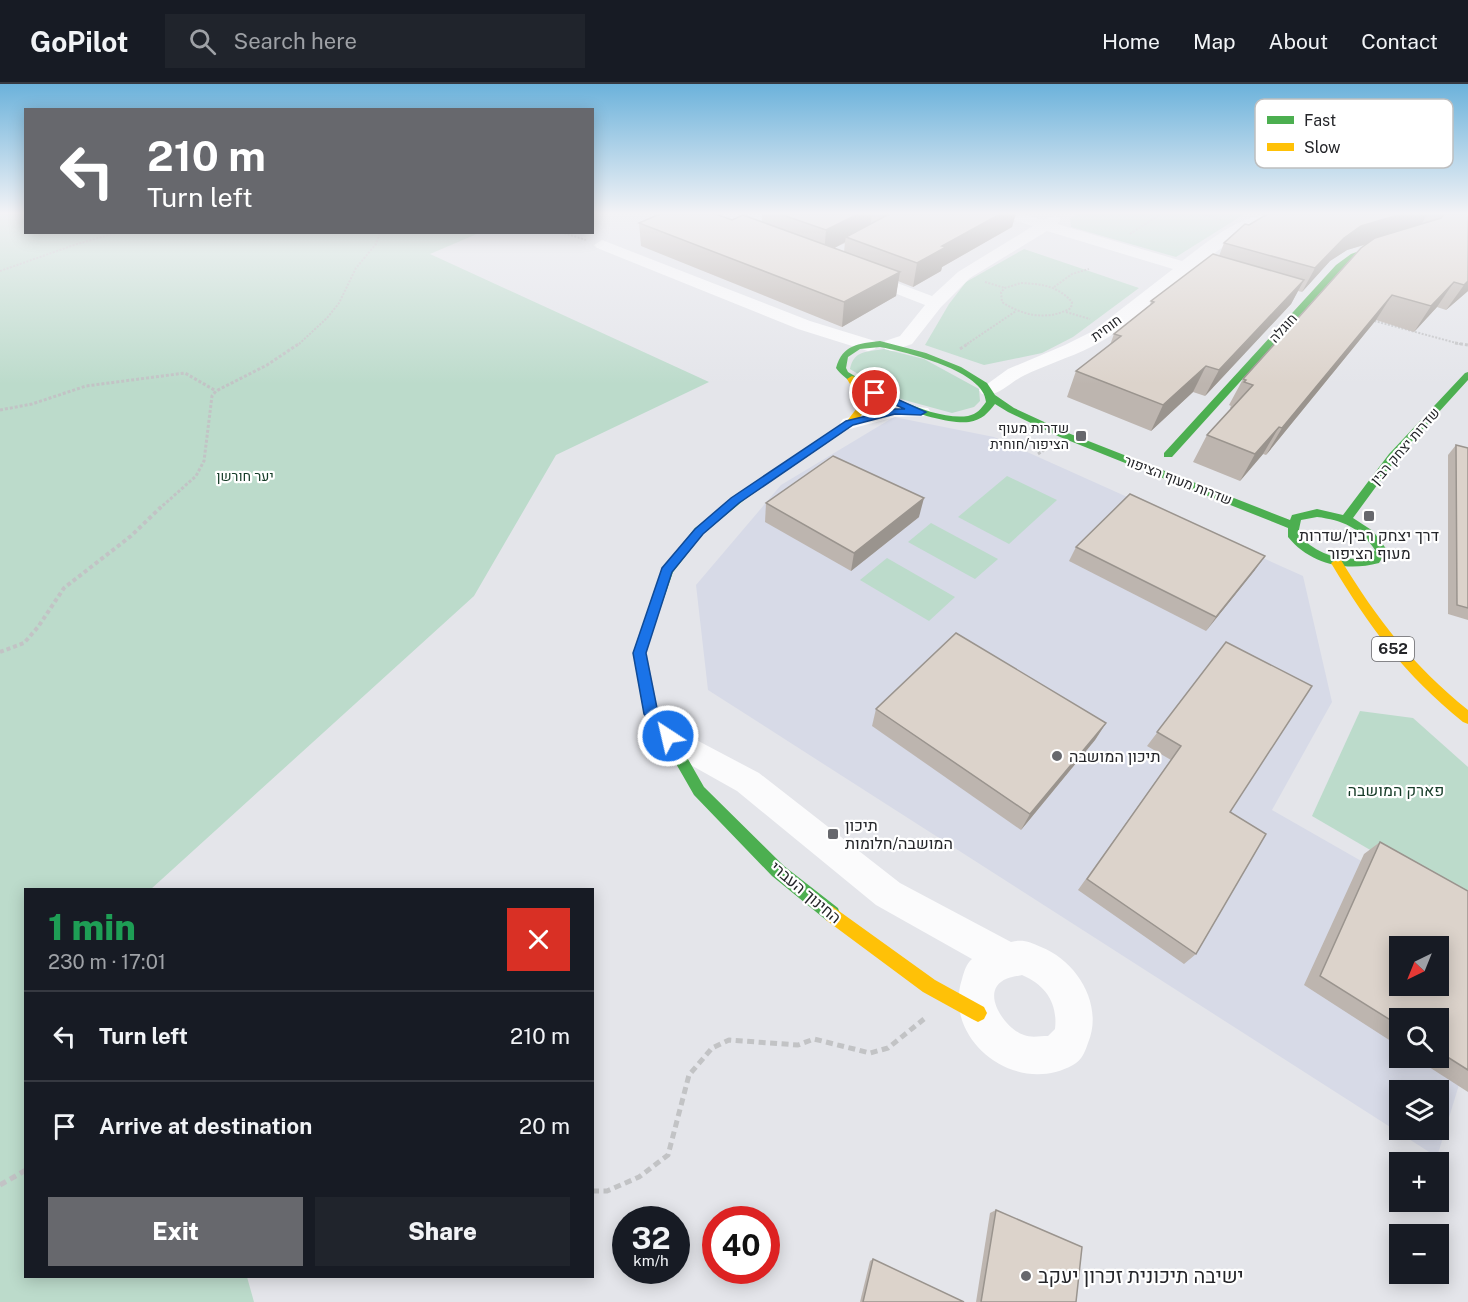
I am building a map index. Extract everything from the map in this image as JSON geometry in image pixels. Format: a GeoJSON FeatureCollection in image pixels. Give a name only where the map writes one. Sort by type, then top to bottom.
{"type":"FeatureCollection","features":[{"type":"Feature","properties":{"kind":"street"},"geometry":{"type":"LineString","coordinates":[[666,270],[804,325],[868,345]]}},
{"type":"Feature","properties":{"kind":"street"},"geometry":{"type":"LineString","coordinates":[[847,270],[935,303]]}},
{"type":"Feature","properties":{"kind":"street"},"geometry":{"type":"LineString","coordinates":[[892,345],[906,340],[935,303],[972,270]]}},
{"type":"Feature","properties":{"kind":"street","name":"חוחית"},"geometry":{"type":"LineString","coordinates":[[991,394],[1011,374],[1072,351],[1098,336],[1180,270]]}},
{"type":"Feature","properties":{"kind":"street"},"geometry":{"type":"LineString","coordinates":[[1195,270],[1218,276]]}},
{"type":"Feature","properties":{"kind":"street","name":"חוגלה"},"geometry":{"type":"LineString","coordinates":[[1168,455],[1336,270]]}},
{"type":"Feature","properties":{"kind":"street"},"geometry":{"type":"LineString","coordinates":[[1285,296],[1307,302]]}},
{"type":"Feature","properties":{"kind":"street"},"geometry":{"type":"LineString","coordinates":[[804,325],[841,361],[845,374],[875,393],[921,412],[996,424]]}},
{"type":"Feature","properties":{"kind":"street"},"geometry":{"type":"LineString","coordinates":[[841,361],[850,351],[868,345]]}},
{"type":"Feature","properties":{"kind":"street","name":"שדרות מעוף הציפור"},"geometry":{"type":"LineString","coordinates":[[868,345],[892,345],[941,362],[984,384],[991,394],[1011,410],[1064,435],[1291,525]]}},
{"type":"Feature","properties":{"kind":"street","name":"שדרות יצחק רבין"},"geometry":{"type":"LineString","coordinates":[[1346,519],[1392,456],[1468,375]]}},
{"type":"Feature","properties":{"kind":"street","name":"החינוך העברי"},"geometry":{"type":"LineString","coordinates":[[852,379],[864,399],[861,409],[850,423],[735,501],[699,531],[667,571],[639,653],[651,714],[668,736],[699,791],[778,871],[870,944],[929,986],[978,1013]]}},
{"type":"Feature","properties":{"kind":"street"},"geometry":{"type":"LineString","coordinates":[[958,419],[984,411],[990,405],[991,394]]}},
{"type":"Feature","properties":{"kind":"street","name":"החינוך העברי"},"geometry":{"type":"LineString","coordinates":[[850,423],[895,411],[921,412]]}},
{"type":"Feature","properties":{"kind":"street","name":"שדרות מעוף הציפור"},"geometry":{"type":"LineString","coordinates":[[1019,428],[1064,435]]}},
{"type":"Feature","properties":{"kind":"street"},"geometry":{"type":"LineString","coordinates":[[1317,513],[1346,519],[1369,532],[1377,541],[1380,549],[1373,561],[1363,565],[1337,563],[1308,551],[1292,533],[1291,525],[1296,518],[1317,513]]}},
{"type":"Feature","properties":{"kind":"street","name":"652"},"geometry":{"type":"LineString","coordinates":[[1337,563],[1359,601],[1393,650],[1446,701],[1468,718]]}},
{"type":"Feature","properties":{"kind":"street","name":"החינוך העברי"},"geometry":{"type":"LineString","coordinates":[[668,736],[748,782],[888,894],[1005,958]]}},
{"type":"Feature","properties":{"kind":"street"},"geometry":{"type":"LineString","coordinates":[[1022,957],[1038,963],[1053,973],[1066,987],[1074,1003],[1076,1020],[1073,1036],[1065,1047],[1054,1054],[1040,1058],[1024,1056],[996,1040],[985,1027],[978,1013],[975,998],[977,983],[983,971],[993,963],[1005,958],[1022,957]]}},
{"type":"Feature","properties":{"kind":"path"},"geometry":{"type":"LineString","coordinates":[[0,652],[15,650],[41,627],[55,598],[64,588],[131,536],[196,476],[204,461],[212,396],[216,391],[258,371],[312,336],[340,302],[356,270]]}},
{"type":"Feature","properties":{"kind":"path"},"geometry":{"type":"LineString","coordinates":[[1054,287],[1072,274],[1086,270]]}},
{"type":"Feature","properties":{"kind":"path"},"geometry":{"type":"LineString","coordinates":[[1021,283],[1054,287],[1070,297],[1072,302],[1071,308],[1065,312],[1048,316],[1017,311],[1002,302],[1001,292],[1005,288],[1021,283]]}},
{"type":"Feature","properties":{"kind":"path"},"geometry":{"type":"LineString","coordinates":[[941,362],[1017,311]]}},
{"type":"Feature","properties":{"kind":"path"},"geometry":{"type":"LineString","coordinates":[[1364,318],[1468,345]]}},
{"type":"Feature","properties":{"kind":"path"},"geometry":{"type":"LineString","coordinates":[[0,410],[32,404],[86,386],[185,373],[216,391]]}},
{"type":"Feature","properties":{"kind":"path"},"geometry":{"type":"LineString","coordinates":[[594,1191],[607,1191],[639,1177],[668,1155],[690,1075],[712,1048],[729,1040],[798,1045],[814,1039],[870,1053],[888,1048],[924,1018],[935,1017]]}},
{"type":"Feature","properties":{"kind":"path"},"geometry":{"type":"LineString","coordinates":[[0,1185],[24,1171]]}},
{"type":"Feature","properties":{"kind":"shaded area","name":"תיכון המושבה"},"geometry":{"type":"Polygon","coordinates":[[[894,417],[994,437],[1303,576],[1332,702],[1272,810],[1468,922],[1468,1055],[1449,1118],[1449,1080],[1389,1080],[1389,1126],[708,690],[696,585],[781,485],[894,417]]]}},
{"type":"Feature","properties":{"kind":"shaded area","name":"תיכון המושבה"},"geometry":{"type":"Polygon","coordinates":[[[1410,1140],[1442,1140],[1439,1152],[1429,1152],[1410,1140]]]}},
{"type":"Feature","properties":{"kind":"green space","name":"יער חורשן"},"geometry":{"type":"Polygon","coordinates":[[[0,270],[465,270],[709,382],[556,455],[474,596],[152,888],[24,888],[24,1278],[247,1278],[254,1302],[0,1302],[0,270]]]}},
{"type":"Feature","properties":{"kind":"green space"},"geometry":{"type":"Polygon","coordinates":[[[987,270],[1085,270],[1139,288],[1073,337],[1042,353],[984,365],[925,345],[949,304],[966,282],[987,270]]]}},
{"type":"Feature","properties":{"kind":"green space"},"geometry":{"type":"Polygon","coordinates":[[[884,349],[924,359],[979,389],[980,401],[974,407],[952,413],[897,398],[850,369],[858,355],[884,349]]]}},
{"type":"Feature","properties":{"kind":"green space"},"geometry":{"type":"Polygon","coordinates":[[[1007,476],[1057,500],[1009,544],[958,517],[1007,476]]]}},
{"type":"Feature","properties":{"kind":"green space"},"geometry":{"type":"Polygon","coordinates":[[[931,523],[998,559],[975,579],[908,542],[931,523]]]}},
{"type":"Feature","properties":{"kind":"green space"},"geometry":{"type":"Polygon","coordinates":[[[887,558],[955,597],[929,621],[860,580],[887,558]]]}},
{"type":"Feature","properties":{"kind":"green space","name":"פארק המושבה"},"geometry":{"type":"Polygon","coordinates":[[[1360,711],[1413,718],[1468,767],[1468,907],[1312,816],[1360,711]]]}},
{"type":"Feature","properties":{"kind":"building"},"geometry":{"type":"Polygon","coordinates":[[[761,270],[894,270],[900,272],[844,302],[761,270]]]}},
{"type":"Feature","properties":{"kind":"building"},"geometry":{"type":"Polygon","coordinates":[[[1192,270],[1268,270],[1304,280],[1219,370],[1206,366],[1163,405],[1076,371],[1121,336],[1114,334],[1154,302],[1151,301],[1192,270]]]}},
{"type":"Feature","properties":{"kind":"building"},"geometry":{"type":"Polygon","coordinates":[[[1341,270],[1468,270],[1468,281],[1464,285],[1454,282],[1431,306],[1392,295],[1282,428],[1279,427],[1255,454],[1207,435],[1253,385],[1244,382],[1246,380],[1243,379],[1341,270]]]}},
{"type":"Feature","properties":{"kind":"building"},"geometry":{"type":"Polygon","coordinates":[[[1456,445],[1468,448],[1468,608],[1457,605],[1456,445]]]}},
{"type":"Feature","properties":{"kind":"building"},"geometry":{"type":"Polygon","coordinates":[[[833,456],[924,498],[854,553],[766,503],[833,456]]]}},
{"type":"Feature","properties":{"kind":"building"},"geometry":{"type":"Polygon","coordinates":[[[1130,494],[1265,556],[1216,617],[1076,547],[1130,494]]]}},
{"type":"Feature","properties":{"kind":"building"},"geometry":{"type":"Polygon","coordinates":[[[956,633],[1106,723],[1030,814],[876,709],[956,633]]]}},
{"type":"Feature","properties":{"kind":"building"},"geometry":{"type":"Polygon","coordinates":[[[1226,642],[1312,686],[1230,812],[1266,834],[1196,954],[1087,879],[1181,746],[1157,732],[1226,642]]]}},
{"type":"Feature","properties":{"kind":"building"},"geometry":{"type":"Polygon","coordinates":[[[1380,842],[1468,891],[1468,1070],[1449,1058],[1449,1008],[1389,1008],[1389,1019],[1320,976],[1380,842]]]}},
{"type":"Feature","properties":{"kind":"building","name":"ישיבה תיכונית זכרון יעקב"},"geometry":{"type":"Polygon","coordinates":[[[996,1210],[1082,1247],[1076,1302],[981,1302],[996,1210]]]}},
{"type":"Feature","properties":{"kind":"building"},"geometry":{"type":"Polygon","coordinates":[[[873,1259],[964,1302],[863,1302],[873,1259]]]}},
{"type":"Feature","properties":{"kind":"traffic: fast"},"geometry":{"type":"LineString","coordinates":[[1168,455],[1336,270]]}},
{"type":"Feature","properties":{"kind":"traffic: fast"},"geometry":{"type":"LineString","coordinates":[[880,344],[923,355],[958,369],[984,385],[990,394],[991,403],[982,414],[969,419],[952,419],[912,408],[845,374],[841,368],[844,356],[858,347],[880,344]]}},
{"type":"Feature","properties":{"kind":"traffic: fast"},"geometry":{"type":"LineString","coordinates":[[1346,519],[1393,456],[1468,375]]}},
{"type":"Feature","properties":{"kind":"traffic: fast"},"geometry":{"type":"LineString","coordinates":[[992,397],[1011,410],[1064,435],[1291,525]]}},
{"type":"Feature","properties":{"kind":"traffic: fast"},"geometry":{"type":"LineString","coordinates":[[740,498],[699,531],[667,571],[639,653],[651,714],[668,737],[699,791],[778,871],[832,914]]}},
{"type":"Feature","properties":{"kind":"traffic: fast"},"geometry":{"type":"LineString","coordinates":[[1317,513],[1347,519],[1362,527],[1381,550],[1375,560],[1351,563],[1329,560],[1318,556],[1299,543],[1292,534],[1296,518],[1317,513]]}},
{"type":"Feature","properties":{"kind":"traffic: slow"},"geometry":{"type":"LineString","coordinates":[[740,498],[850,423],[862,409],[864,399],[852,379]]}},
{"type":"Feature","properties":{"kind":"traffic: slow"},"geometry":{"type":"LineString","coordinates":[[1337,563],[1365,609],[1394,648],[1427,683],[1468,718]]}},
{"type":"Feature","properties":{"kind":"traffic: slow"},"geometry":{"type":"LineString","coordinates":[[832,914],[929,986],[978,1013]]}},
{"type":"Feature","properties":{"kind":"place","name":"שדרות מעוף הציפור/חוחית"},"geometry":{"type":"Point","coordinates":[1081,436]}},
{"type":"Feature","properties":{"kind":"place","name":"דרך יצחק רבין/שדרות מעוף הציפור"},"geometry":{"type":"Point","coordinates":[1369,516]}},
{"type":"Feature","properties":{"kind":"place","name":"תיכון המושבה"},"geometry":{"type":"Point","coordinates":[1057,756]}},
{"type":"Feature","properties":{"kind":"place","name":"תיכון המושבה/חלומות"},"geometry":{"type":"Point","coordinates":[833,834]}},
{"type":"Feature","properties":{"kind":"place","name":"ישיבה תיכונית זכרון יעקב"},"geometry":{"type":"Point","coordinates":[1026,1276]}},
{"type":"Feature","properties":{"kind":"route"},"geometry":{"type":"LineString","coordinates":[[668,736],[651,714],[639,653],[667,571],[699,531],[735,501],[850,423],[895,411],[921,412],[875,393]]}}]}
